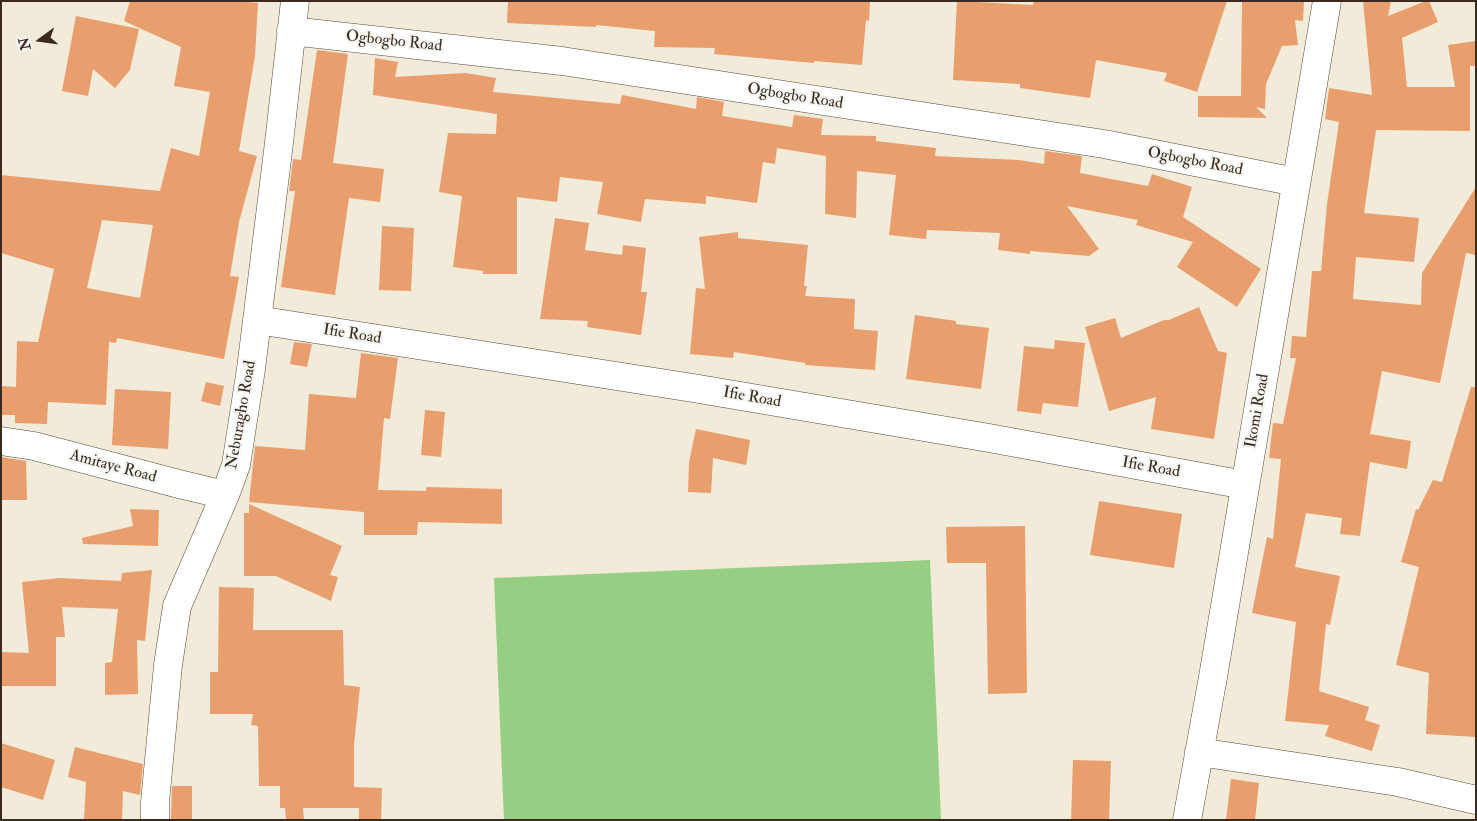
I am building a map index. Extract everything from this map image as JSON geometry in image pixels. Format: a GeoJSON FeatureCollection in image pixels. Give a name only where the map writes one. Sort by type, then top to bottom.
{"type":"FeatureCollection","features":[{"type":"Feature","properties":{"kind":"street","name":"Neburagho Road"},"geometry":{"type":"LineString","coordinates":[[155,820],[155,802],[168,665],[177,606],[236,465],[257,320],[295,1]]}},
{"type":"Feature","properties":{"kind":"street","name":"Ikomi Road"},"geometry":{"type":"LineString","coordinates":[[1187,820],[1327,1]]}},
{"type":"Feature","properties":{"kind":"street","name":"Ogbogbo Road"},"geometry":{"type":"LineString","coordinates":[[291,31],[562,61],[1104,144],[1296,182]]}},
{"type":"Feature","properties":{"kind":"street","name":"Ifie Road"},"geometry":{"type":"LineString","coordinates":[[257,320],[703,390],[989,438],[1245,485]]}},
{"type":"Feature","properties":{"kind":"street","name":"Amitaye Road"},"geometry":{"type":"LineString","coordinates":[[1,441],[34,446],[225,495]]}},
{"type":"Feature","properties":{"kind":"street"},"geometry":{"type":"LineString","coordinates":[[1199,752],[1398,782],[1476,800]]}},
{"type":"Feature","properties":{"kind":"green space"},"geometry":{"type":"Polygon","coordinates":[[[930,560],[941,820],[504,820],[494,578],[930,560]]]}},
{"type":"Feature","properties":{"kind":"building"},"geometry":{"type":"Polygon","coordinates":[[[130,1],[234,1],[258,3],[255,56],[239,151],[257,156],[239,222],[230,276],[239,277],[224,359],[117,338],[116,343],[109,342],[106,405],[48,402],[47,424],[15,423],[15,415],[1,415],[1,386],[16,387],[17,341],[38,342],[54,269],[1,253],[1,175],[160,191],[171,148],[199,156],[210,92],[174,86],[181,47],[124,21],[130,1]],[[102,220],[87,288],[140,298],[153,225],[102,220]]]}},
{"type":"Feature","properties":{"kind":"building"},"geometry":{"type":"Polygon","coordinates":[[[508,1],[870,1],[869,21],[866,20],[862,65],[814,61],[814,63],[714,54],[715,48],[654,47],[655,31],[596,25],[596,27],[507,23],[508,1]]]}},
{"type":"Feature","properties":{"kind":"building"},"geometry":{"type":"Polygon","coordinates":[[[957,1],[1033,5],[1034,1],[1227,1],[1197,92],[1164,81],[1167,73],[1096,60],[1090,98],[1020,88],[1020,84],[953,80],[957,1]]]}},
{"type":"Feature","properties":{"kind":"building"},"geometry":{"type":"Polygon","coordinates":[[[1242,1],[1304,1],[1303,21],[1295,20],[1298,45],[1282,46],[1266,84],[1265,109],[1256,107],[1267,118],[1198,117],[1198,96],[1241,96],[1242,1]]]}},
{"type":"Feature","properties":{"kind":"building"},"geometry":{"type":"Polygon","coordinates":[[[1363,1],[1391,1],[1388,16],[1429,1],[1438,22],[1402,38],[1407,87],[1455,87],[1448,45],[1476,41],[1476,66],[1470,66],[1470,131],[1376,130],[1364,213],[1419,218],[1414,262],[1356,257],[1353,299],[1421,305],[1422,273],[1476,187],[1476,255],[1466,253],[1440,383],[1382,371],[1370,434],[1411,441],[1407,469],[1370,462],[1360,536],[1340,534],[1342,518],[1306,513],[1295,567],[1340,576],[1330,625],[1326,624],[1319,691],[1369,707],[1365,720],[1380,725],[1372,751],[1325,736],[1329,725],[1285,721],[1296,622],[1252,613],[1267,537],[1273,539],[1281,459],[1269,458],[1273,423],[1283,424],[1296,358],[1290,358],[1292,336],[1306,337],[1312,271],[1321,271],[1327,204],[1339,122],[1325,119],[1329,88],[1372,95],[1363,1]]]}},
{"type":"Feature","properties":{"kind":"building"},"geometry":{"type":"Polygon","coordinates":[[[76,16],[139,29],[130,70],[115,88],[93,69],[88,96],[62,91],[76,16]]]}},
{"type":"Feature","properties":{"kind":"building"},"geometry":{"type":"Polygon","coordinates":[[[317,50],[348,54],[333,163],[384,169],[380,202],[349,198],[335,295],[281,287],[295,191],[289,191],[293,159],[301,160],[317,50]]]}},
{"type":"Feature","properties":{"kind":"building"},"geometry":{"type":"Polygon","coordinates":[[[375,58],[398,62],[395,77],[465,73],[496,78],[493,92],[620,104],[622,95],[696,109],[697,97],[724,102],[722,116],[792,127],[794,115],[823,119],[821,135],[876,136],[876,141],[936,148],[935,156],[1019,160],[1044,164],[1045,151],[1082,156],[1080,173],[1148,186],[1152,174],[1192,187],[1183,217],[1261,269],[1237,307],[1177,267],[1193,242],[1136,225],[1138,220],[1067,206],[1099,249],[1089,256],[1030,251],[1030,254],[998,250],[1000,233],[927,230],[926,239],[889,235],[896,175],[857,171],[856,218],[825,214],[826,156],[777,148],[775,164],[763,162],[757,203],[706,196],[706,204],[645,199],[641,222],[597,214],[603,182],[560,177],[557,202],[517,197],[517,274],[483,274],[483,271],[453,267],[462,196],[439,192],[448,133],[496,134],[497,114],[373,95],[375,58]]]}},
{"type":"Feature","properties":{"kind":"building"},"geometry":{"type":"Polygon","coordinates":[[[555,218],[589,223],[585,250],[622,255],[623,245],[646,248],[641,292],[647,292],[641,335],[587,327],[588,321],[540,319],[555,218]]]}},
{"type":"Feature","properties":{"kind":"building"},"geometry":{"type":"Polygon","coordinates":[[[382,226],[414,228],[411,291],[379,290],[382,226]]]}},
{"type":"Feature","properties":{"kind":"building"},"geometry":{"type":"Polygon","coordinates":[[[738,232],[738,238],[808,245],[804,286],[807,286],[805,296],[855,299],[854,329],[878,331],[875,370],[805,365],[805,363],[734,352],[733,358],[690,354],[696,288],[705,289],[699,237],[738,232]]]}},
{"type":"Feature","properties":{"kind":"building"},"geometry":{"type":"Polygon","coordinates":[[[1199,307],[1218,351],[1227,353],[1214,439],[1151,429],[1156,397],[1109,411],[1085,327],[1115,318],[1121,338],[1199,307]]]}},
{"type":"Feature","properties":{"kind":"building"},"geometry":{"type":"Polygon","coordinates":[[[915,315],[956,321],[956,324],[989,328],[981,389],[906,379],[915,315]]]}},
{"type":"Feature","properties":{"kind":"building"},"geometry":{"type":"Polygon","coordinates":[[[1055,340],[1085,343],[1078,407],[1043,403],[1041,414],[1017,411],[1024,346],[1054,349],[1055,340]]]}},
{"type":"Feature","properties":{"kind":"building"},"geometry":{"type":"Polygon","coordinates":[[[294,342],[312,344],[307,367],[290,364],[294,342]]]}},
{"type":"Feature","properties":{"kind":"building"},"geometry":{"type":"Polygon","coordinates":[[[361,353],[398,358],[390,419],[384,418],[378,490],[426,491],[426,487],[502,489],[502,524],[418,522],[417,535],[364,535],[364,512],[249,502],[255,446],[305,450],[309,394],[356,398],[361,353]]]}},
{"type":"Feature","properties":{"kind":"building"},"geometry":{"type":"Polygon","coordinates":[[[206,382],[224,386],[220,406],[201,401],[206,382]]]}},
{"type":"Feature","properties":{"kind":"building"},"geometry":{"type":"Polygon","coordinates":[[[1471,387],[1476,387],[1476,737],[1426,734],[1429,673],[1396,665],[1419,567],[1401,562],[1416,509],[1418,510],[1433,480],[1442,482],[1471,387]]]}},
{"type":"Feature","properties":{"kind":"building"},"geometry":{"type":"Polygon","coordinates":[[[115,389],[171,392],[168,449],[112,445],[115,389]]]}},
{"type":"Feature","properties":{"kind":"building"},"geometry":{"type":"Polygon","coordinates":[[[425,410],[445,412],[441,457],[421,455],[425,410]]]}},
{"type":"Feature","properties":{"kind":"building"},"geometry":{"type":"Polygon","coordinates":[[[696,429],[750,440],[746,465],[713,458],[711,493],[688,492],[689,462],[696,429]]]}},
{"type":"Feature","properties":{"kind":"building"},"geometry":{"type":"Polygon","coordinates":[[[1,457],[26,461],[27,500],[1,500],[1,457]]]}},
{"type":"Feature","properties":{"kind":"building"},"geometry":{"type":"Polygon","coordinates":[[[1099,501],[1182,514],[1174,568],[1090,555],[1099,501]]]}},
{"type":"Feature","properties":{"kind":"building"},"geometry":{"type":"Polygon","coordinates":[[[249,504],[342,546],[330,575],[338,577],[331,601],[276,576],[244,576],[244,513],[249,513],[249,504]]]}},
{"type":"Feature","properties":{"kind":"building"},"geometry":{"type":"Polygon","coordinates":[[[130,509],[159,510],[158,546],[83,544],[82,538],[133,526],[130,509]]]}},
{"type":"Feature","properties":{"kind":"building"},"geometry":{"type":"Polygon","coordinates":[[[1025,526],[1027,693],[988,694],[986,563],[947,563],[946,527],[1025,526]]]}},
{"type":"Feature","properties":{"kind":"building"},"geometry":{"type":"Polygon","coordinates":[[[152,570],[145,641],[137,640],[138,694],[105,695],[105,663],[112,662],[118,609],[62,607],[65,637],[56,637],[56,686],[1,686],[1,652],[29,653],[22,582],[60,578],[121,581],[122,573],[152,570]]]}},
{"type":"Feature","properties":{"kind":"building"},"geometry":{"type":"Polygon","coordinates":[[[219,587],[254,588],[253,630],[343,630],[344,685],[360,687],[354,745],[354,787],[382,788],[381,820],[359,820],[359,808],[303,808],[304,820],[286,820],[285,808],[280,808],[280,786],[259,786],[258,726],[251,725],[253,714],[210,714],[210,672],[218,672],[219,587]]]}},
{"type":"Feature","properties":{"kind":"building"},"geometry":{"type":"Polygon","coordinates":[[[1,743],[55,760],[43,800],[1,787],[1,743]]]}},
{"type":"Feature","properties":{"kind":"building"},"geometry":{"type":"Polygon","coordinates":[[[75,747],[143,764],[140,795],[123,791],[122,820],[84,820],[86,782],[68,777],[75,747]]]}},
{"type":"Feature","properties":{"kind":"building"},"geometry":{"type":"Polygon","coordinates":[[[1073,760],[1111,761],[1109,820],[1071,820],[1073,760]]]}},
{"type":"Feature","properties":{"kind":"building"},"geometry":{"type":"Polygon","coordinates":[[[1231,779],[1259,783],[1255,820],[1226,820],[1231,779]]]}},
{"type":"Feature","properties":{"kind":"building"},"geometry":{"type":"Polygon","coordinates":[[[172,786],[192,786],[192,820],[171,820],[172,786]]]}}]}
